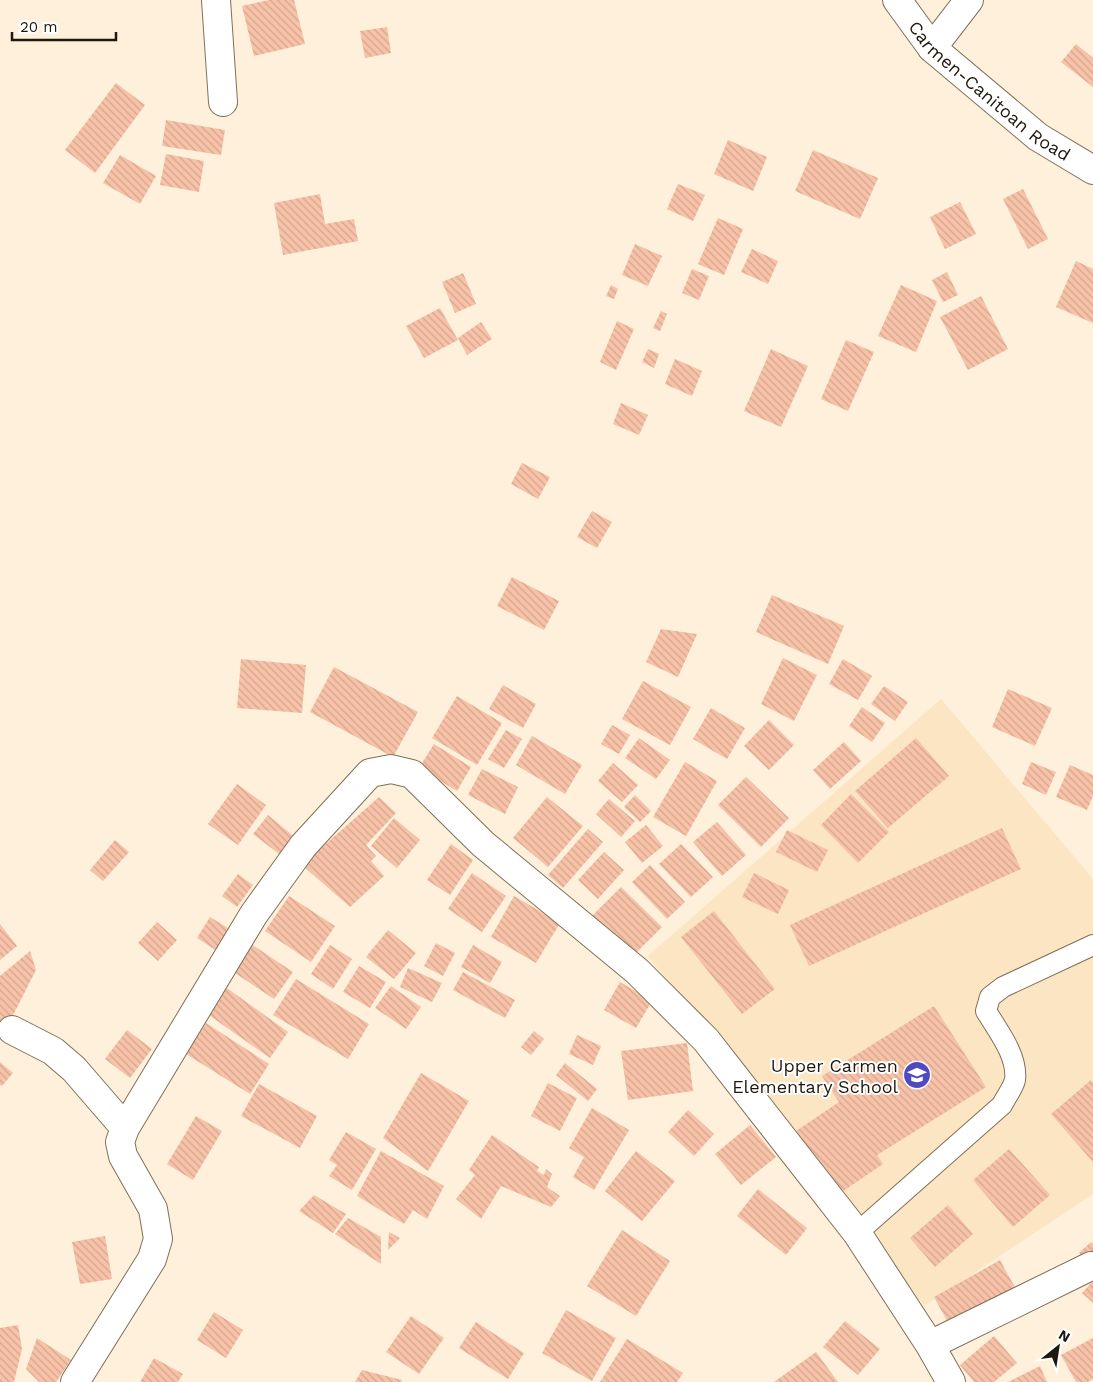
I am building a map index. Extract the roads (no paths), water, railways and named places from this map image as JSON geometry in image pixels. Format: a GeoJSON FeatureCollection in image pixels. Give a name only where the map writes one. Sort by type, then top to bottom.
{"type":"FeatureCollection","features":[{"type":"Feature","properties":{"kind":"street"},"geometry":{"type":"LineString","coordinates":[[216,0],[223,102]]}},
{"type":"Feature","properties":{"kind":"street","name":"Carmen-Canitoan Road"},"geometry":{"type":"LineString","coordinates":[[897,0],[932,48],[1038,137],[1093,170]]}},
{"type":"Feature","properties":{"kind":"street"},"geometry":{"type":"LineString","coordinates":[[932,48],[969,0]]}},
{"type":"Feature","properties":{"kind":"street"},"geometry":{"type":"LineString","coordinates":[[75,1382],[152,1259],[158,1239],[153,1209],[123,1156],[120,1142],[125,1128],[254,914],[303,846],[370,774],[391,769],[412,774],[483,844],[644,978],[706,1040],[857,1233],[930,1345],[951,1382]]}},
{"type":"Feature","properties":{"kind":"street"},"geometry":{"type":"LineString","coordinates":[[12,1030],[53,1051],[74,1069],[125,1128]]}},
{"type":"Feature","properties":{"kind":"street"},"geometry":{"type":"LineString","coordinates":[[930,1345],[1091,1266]]}},
{"type":"Feature","properties":{"kind":"lane"},"geometry":{"type":"LineString","coordinates":[[857,1233],[1002,1105],[1014,1082],[1015,1069],[1011,1055],[986,1011],[990,997],[1003,987],[1093,945]]}},
{"type":"Feature","properties":{"kind":"place","name":"Upper Carmen Elementary School"},"geometry":{"type":"Point","coordinates":[917,1075]}}]}
